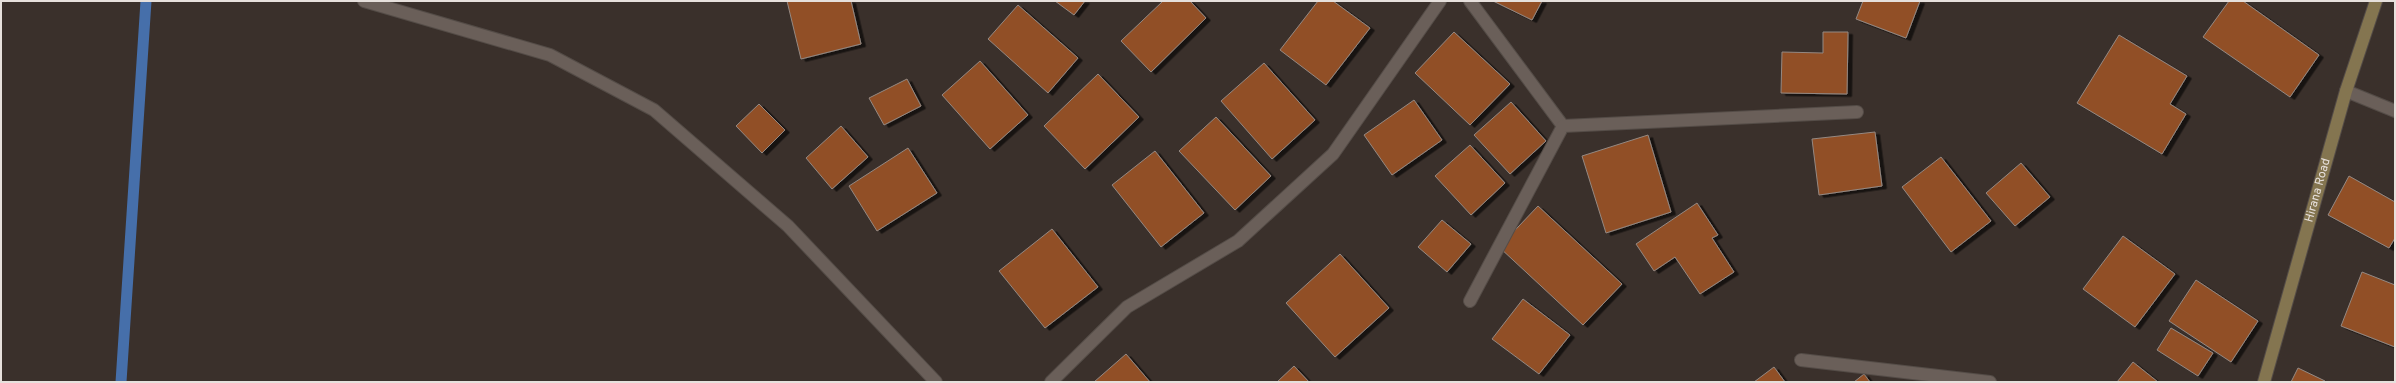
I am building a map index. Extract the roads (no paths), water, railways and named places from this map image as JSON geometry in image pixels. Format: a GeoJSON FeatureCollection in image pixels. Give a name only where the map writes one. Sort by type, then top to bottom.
{"type":"FeatureCollection","features":[{"type":"Feature","properties":{"kind":"street"},"geometry":{"type":"LineString","coordinates":[[364,1],[550,55],[654,110],[788,226],[936,382]]}},
{"type":"Feature","properties":{"kind":"street"},"geometry":{"type":"LineString","coordinates":[[1051,382],[1127,307],[1238,241],[1332,154],[1440,1]]}},
{"type":"Feature","properties":{"kind":"street"},"geometry":{"type":"LineString","coordinates":[[1470,1],[1563,126]]}},
{"type":"Feature","properties":{"kind":"street","name":"Hirana Road"},"geometry":{"type":"LineString","coordinates":[[2264,382],[2346,90],[2376,1]]}},
{"type":"Feature","properties":{"kind":"street"},"geometry":{"type":"LineString","coordinates":[[2346,90],[2395,111]]}},
{"type":"Feature","properties":{"kind":"street"},"geometry":{"type":"LineString","coordinates":[[1563,126],[1857,112]]}},
{"type":"Feature","properties":{"kind":"street"},"geometry":{"type":"LineString","coordinates":[[1470,301],[1563,126]]}},
{"type":"Feature","properties":{"kind":"street"},"geometry":{"type":"LineString","coordinates":[[1801,360],[1990,382]]}},
{"type":"Feature","properties":{"kind":"waterway"},"geometry":{"type":"LineString","coordinates":[[121,382],[146,1]]}}]}
